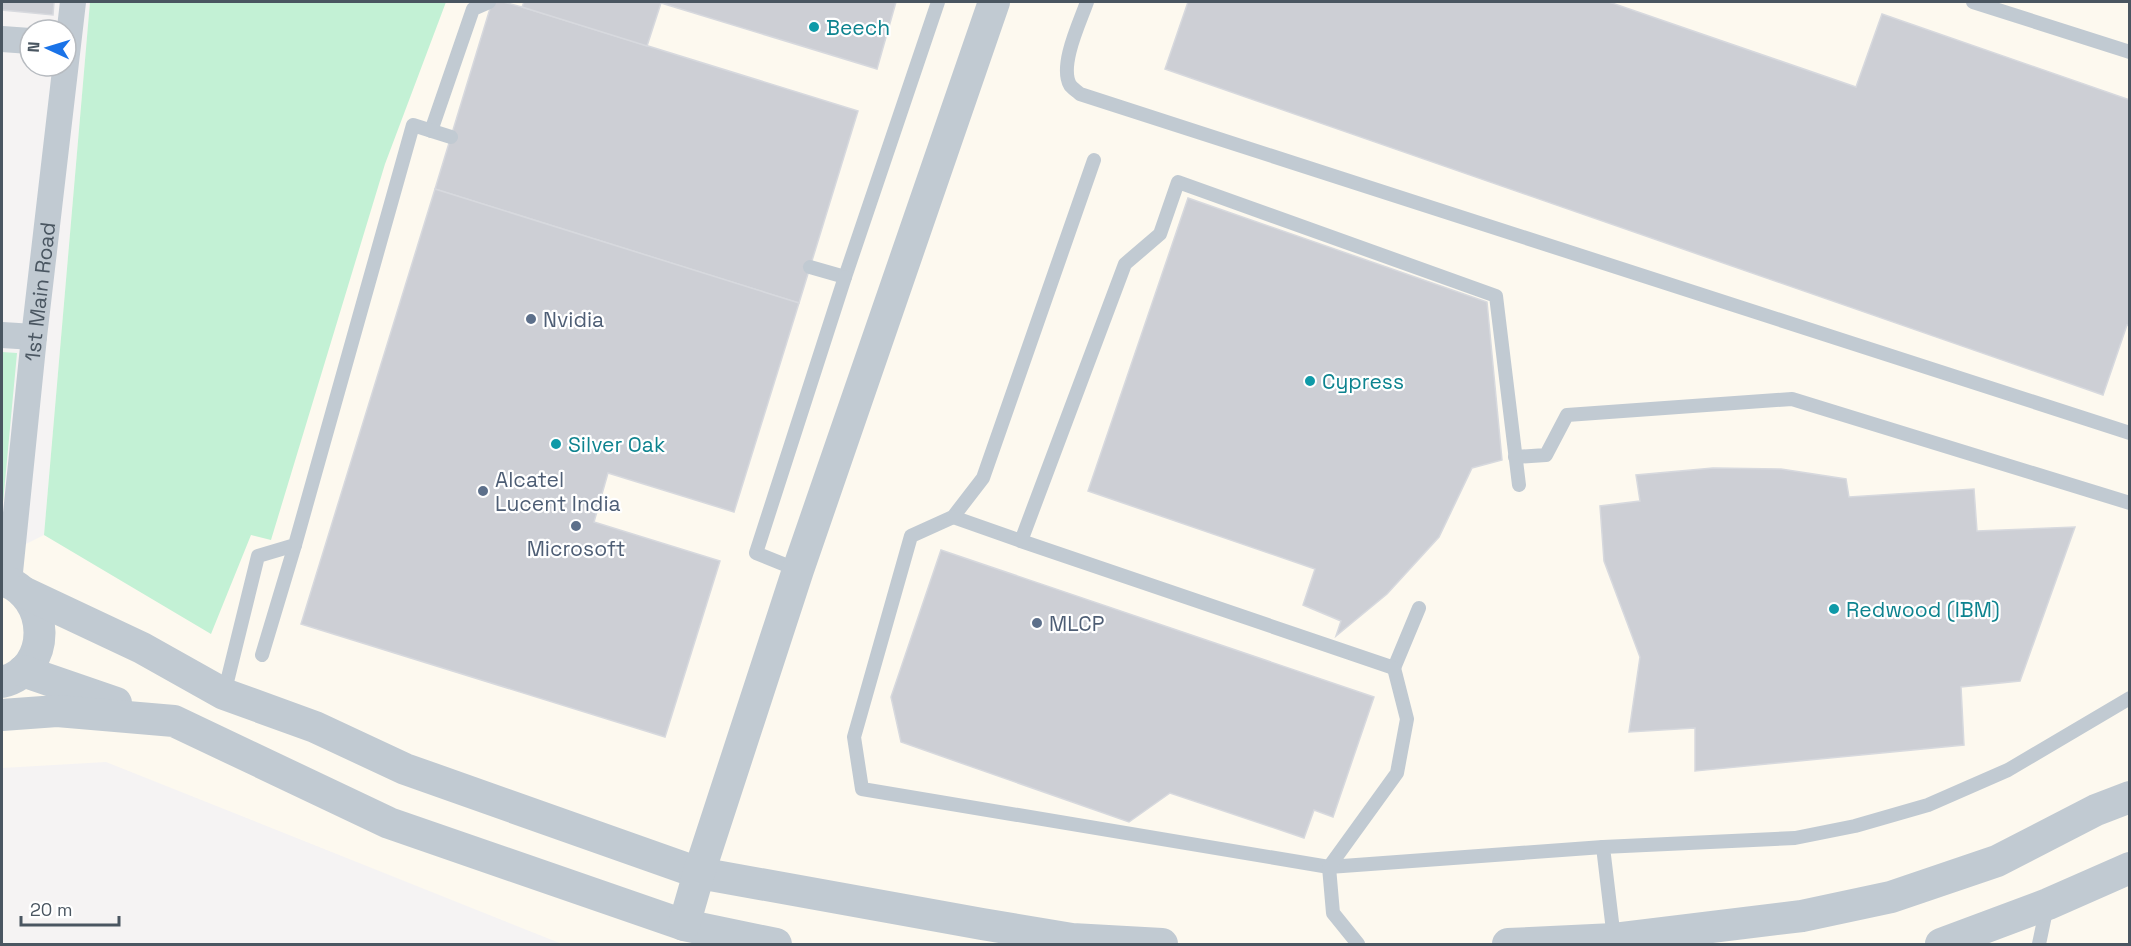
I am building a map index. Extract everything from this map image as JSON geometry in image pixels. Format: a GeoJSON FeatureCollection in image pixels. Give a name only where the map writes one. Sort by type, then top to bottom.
{"type":"FeatureCollection","features":[{"type":"Feature","properties":{"kind":"street","name":"1st Main Road"},"geometry":{"type":"LineString","coordinates":[[72,18],[74,2]]}},
{"type":"Feature","properties":{"kind":"street"},"geometry":{"type":"LineString","coordinates":[[696,933],[699,873],[798,570],[994,2]]}},
{"type":"Feature","properties":{"kind":"street"},"geometry":{"type":"LineString","coordinates":[[2,39],[18,40]]}},
{"type":"Feature","properties":{"kind":"street","name":"1st Main Road"},"geometry":{"type":"LineString","coordinates":[[11,585],[34,337],[64,78]]}},
{"type":"Feature","properties":{"kind":"street"},"geometry":{"type":"LineString","coordinates":[[2,335],[34,337]]}},
{"type":"Feature","properties":{"kind":"street"},"geometry":{"type":"LineString","coordinates":[[11,585],[34,606],[39,622],[40,638],[33,657],[12,676]]}},
{"type":"Feature","properties":{"kind":"street"},"geometry":{"type":"LineString","coordinates":[[11,585],[141,648],[224,694],[315,727],[405,769],[699,873],[1072,939],[1162,945]]}},
{"type":"Feature","properties":{"kind":"street"},"geometry":{"type":"LineString","coordinates":[[12,676],[87,694],[174,721],[389,823],[696,933],[776,945]]}},
{"type":"Feature","properties":{"kind":"street"},"geometry":{"type":"LineString","coordinates":[[2,715],[57,711],[174,721]]}},
{"type":"Feature","properties":{"kind":"street"},"geometry":{"type":"LineString","coordinates":[[1508,945],[1614,939],[1802,916],[1891,897],[1997,861],[2097,810],[2130,797]]}},
{"type":"Feature","properties":{"kind":"street"},"geometry":{"type":"LineString","coordinates":[[1941,945],[2048,904],[2130,868]]}},
{"type":"Feature","properties":{"kind":"lane"},"geometry":{"type":"LineString","coordinates":[[431,130],[473,9],[489,2]]}},
{"type":"Feature","properties":{"kind":"lane"},"geometry":{"type":"LineString","coordinates":[[798,570],[756,553],[845,277],[938,2]]}},
{"type":"Feature","properties":{"kind":"lane"},"geometry":{"type":"LineString","coordinates":[[1087,2],[1069,54],[1067,72],[1070,86],[1080,94],[2130,432]]}},
{"type":"Feature","properties":{"kind":"lane"},"geometry":{"type":"LineString","coordinates":[[1973,2],[2130,52]]}},
{"type":"Feature","properties":{"kind":"lane"},"geometry":{"type":"LineString","coordinates":[[262,655],[295,546],[413,124],[451,137]]}},
{"type":"Feature","properties":{"kind":"lane"},"geometry":{"type":"LineString","coordinates":[[1094,160],[983,478],[954,517],[911,536],[854,737],[862,789],[1329,867],[1604,847],[1795,838],[1855,826],[1928,805],[2008,770],[2130,698]]}},
{"type":"Feature","properties":{"kind":"lane"},"geometry":{"type":"LineString","coordinates":[[1021,541],[1125,264],[1160,234],[1178,182],[1496,296],[1518,485]]}},
{"type":"Feature","properties":{"kind":"lane"},"geometry":{"type":"LineString","coordinates":[[810,267],[845,277]]}},
{"type":"Feature","properties":{"kind":"lane"},"geometry":{"type":"LineString","coordinates":[[1515,457],[1546,454],[1567,414],[1792,399],[2130,503]]}},
{"type":"Feature","properties":{"kind":"lane"},"geometry":{"type":"LineString","coordinates":[[954,517],[1394,668]]}},
{"type":"Feature","properties":{"kind":"lane"},"geometry":{"type":"LineString","coordinates":[[224,694],[258,556],[295,546]]}},
{"type":"Feature","properties":{"kind":"lane"},"geometry":{"type":"LineString","coordinates":[[1358,945],[1333,913],[1329,867],[1397,773],[1407,718],[1394,668],[1419,608]]}},
{"type":"Feature","properties":{"kind":"lane"},"geometry":{"type":"LineString","coordinates":[[1604,847],[1614,939]]}},
{"type":"Feature","properties":{"kind":"lane"},"geometry":{"type":"LineString","coordinates":[[2039,945],[2048,904]]}},
{"type":"Feature","properties":{"kind":"shaded area"},"geometry":{"type":"Polygon","coordinates":[[[90,2],[2129,2],[2129,944],[562,944],[106,762],[2,768],[2,556],[44,535],[90,2]]]}},
{"type":"Feature","properties":{"kind":"green space"},"geometry":{"type":"Polygon","coordinates":[[[90,2],[446,2],[385,164],[271,540],[251,535],[211,634],[44,535],[90,2]]]}},
{"type":"Feature","properties":{"kind":"green space"},"geometry":{"type":"Polygon","coordinates":[[[2,352],[17,353],[2,513],[2,352]]]}},
{"type":"Feature","properties":{"kind":"building"},"geometry":{"type":"Polygon","coordinates":[[[2,2],[54,2],[53,15],[2,10],[2,2]]]}},
{"type":"Feature","properties":{"kind":"building"},"geometry":{"type":"Polygon","coordinates":[[[492,2],[503,2],[522,7],[858,111],[799,303],[435,189],[492,2]]]}},
{"type":"Feature","properties":{"kind":"building","name":"Beech"},"geometry":{"type":"Polygon","coordinates":[[[524,2],[896,2],[877,69],[661,3],[647,46],[522,7],[524,2]]]}},
{"type":"Feature","properties":{"kind":"building"},"geometry":{"type":"Polygon","coordinates":[[[1188,2],[1609,2],[1856,87],[1882,14],[2130,100],[2130,326],[2127,325],[2103,395],[1165,69],[1188,2]]]}},
{"type":"Feature","properties":{"kind":"building","name":"Silver Oak"},"geometry":{"type":"Polygon","coordinates":[[[435,189],[799,303],[734,512],[608,473],[594,522],[720,561],[665,737],[301,624],[435,189]]]}},
{"type":"Feature","properties":{"kind":"building","name":"Cypress"},"geometry":{"type":"Polygon","coordinates":[[[1188,198],[1487,302],[1502,460],[1472,468],[1439,537],[1387,594],[1336,636],[1341,621],[1303,605],[1315,569],[1088,491],[1188,198]]]}},
{"type":"Feature","properties":{"kind":"building","name":"Redwood (IBM)"},"geometry":{"type":"Polygon","coordinates":[[[1713,468],[1781,469],[1846,479],[1849,497],[1974,489],[1977,531],[2075,527],[2020,681],[1961,687],[1964,745],[1695,771],[1695,728],[1629,732],[1640,657],[1604,561],[1600,506],[1640,501],[1636,475],[1713,468]]]}},
{"type":"Feature","properties":{"kind":"building","name":"MLCP"},"geometry":{"type":"Polygon","coordinates":[[[941,550],[1374,697],[1333,817],[1314,810],[1304,838],[1170,793],[1129,822],[901,742],[891,697],[941,550]]]}},
{"type":"Feature","properties":{"kind":"place","name":"Beech"},"geometry":{"type":"Point","coordinates":[814,27]}},
{"type":"Feature","properties":{"kind":"place","name":"Nvidia"},"geometry":{"type":"Point","coordinates":[531,319]}},
{"type":"Feature","properties":{"kind":"place","name":"Cypress"},"geometry":{"type":"Point","coordinates":[1310,381]}},
{"type":"Feature","properties":{"kind":"place","name":"Silver Oak"},"geometry":{"type":"Point","coordinates":[556,444]}},
{"type":"Feature","properties":{"kind":"place","name":"Alcatel Lucent India"},"geometry":{"type":"Point","coordinates":[483,491]}},
{"type":"Feature","properties":{"kind":"place","name":"Microsoft"},"geometry":{"type":"Point","coordinates":[576,526]}},
{"type":"Feature","properties":{"kind":"place","name":"Redwood (IBM)"},"geometry":{"type":"Point","coordinates":[1834,609]}},
{"type":"Feature","properties":{"kind":"place","name":"MLCP"},"geometry":{"type":"Point","coordinates":[1037,623]}}]}
